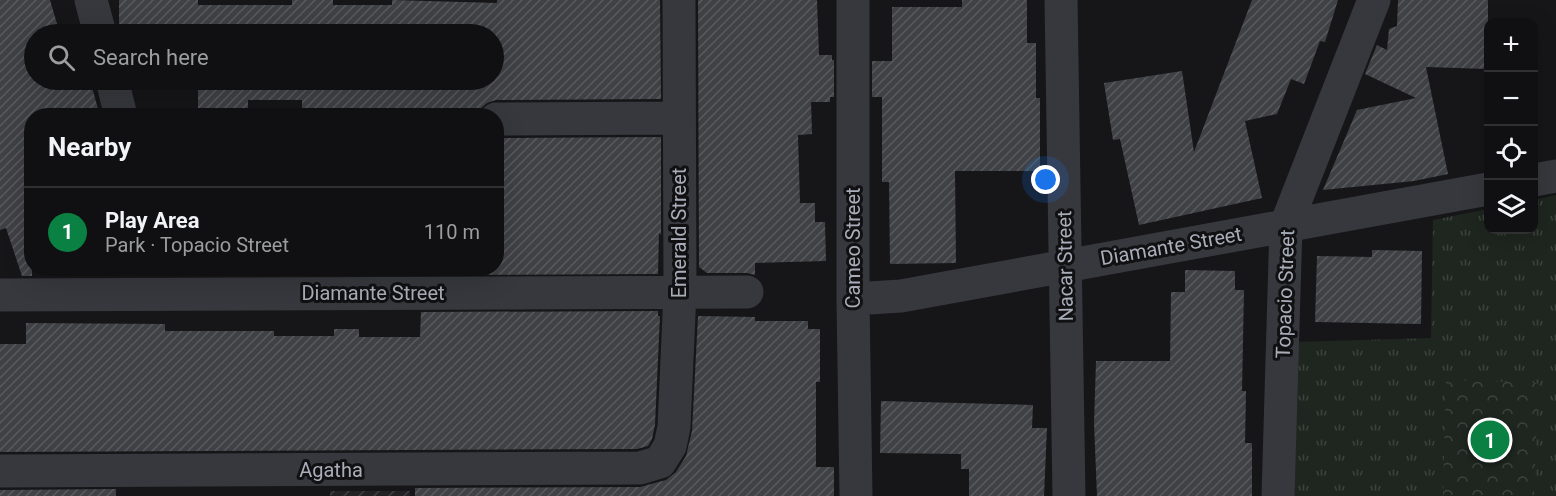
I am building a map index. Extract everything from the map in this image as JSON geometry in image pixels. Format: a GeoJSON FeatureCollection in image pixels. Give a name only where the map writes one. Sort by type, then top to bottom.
{"type":"FeatureCollection","features":[{"type":"Feature","properties":{"kind":"street"},"geometry":{"type":"LineString","coordinates":[[91,0],[97,24]]}},
{"type":"Feature","properties":{"kind":"street","name":"Emerald Street"},"geometry":{"type":"LineString","coordinates":[[660,462],[670,446],[674,427],[680,292],[679,0]]}},
{"type":"Feature","properties":{"kind":"street","name":"Cameo Street"},"geometry":{"type":"LineString","coordinates":[[853,0],[852,299],[856,496]]}},
{"type":"Feature","properties":{"kind":"street","name":"Nacar Street"},"geometry":{"type":"LineString","coordinates":[[1061,0],[1069,496]]}},
{"type":"Feature","properties":{"kind":"street","name":"Topacio Street"},"geometry":{"type":"LineString","coordinates":[[1278,496],[1286,225],[1374,0]]}},
{"type":"Feature","properties":{"kind":"street"},"geometry":{"type":"LineString","coordinates":[[115,90],[120,108]]}},
{"type":"Feature","properties":{"kind":"street"},"geometry":{"type":"LineString","coordinates":[[504,119],[678,118]]}},
{"type":"Feature","properties":{"kind":"street"},"geometry":{"type":"LineString","coordinates":[[1538,179],[1556,176]]}},
{"type":"Feature","properties":{"kind":"street","name":"Diamante Street"},"geometry":{"type":"LineString","coordinates":[[852,299],[901,296],[1484,190]]}},
{"type":"Feature","properties":{"kind":"street","name":"Diamante Street"},"geometry":{"type":"LineString","coordinates":[[0,295],[153,281],[747,292]]}},
{"type":"Feature","properties":{"kind":"street","name":"Agatha"},"geometry":{"type":"LineString","coordinates":[[0,471],[639,468],[660,462]]}},
{"type":"Feature","properties":{"kind":"shaded area"},"geometry":{"type":"Polygon","coordinates":[[[330,491],[410,491],[410,496],[330,496],[330,491]]]}},
{"type":"Feature","properties":{"kind":"green space"},"geometry":{"type":"Polygon","coordinates":[[[1556,195],[1556,496],[1292,496],[1295,342],[1431,338],[1433,220],[1484,210],[1484,234],[1538,234],[1538,199],[1556,195]]]}},
{"type":"Feature","properties":{"kind":"green space"},"geometry":{"type":"Polygon","coordinates":[[[1446,380],[1538,383],[1534,496],[1443,496],[1446,380]]]}},
{"type":"Feature","properties":{"kind":"building"},"geometry":{"type":"Polygon","coordinates":[[[0,0],[50,0],[57,24],[24,24],[24,90],[93,90],[98,108],[24,108],[24,276],[22,276],[6,228],[0,230],[0,0]]]}},
{"type":"Feature","properties":{"kind":"building"},"geometry":{"type":"Polygon","coordinates":[[[119,0],[198,0],[198,5],[292,5],[292,0],[333,0],[333,5],[392,5],[392,0],[497,3],[497,0],[660,0],[661,99],[496,100],[481,108],[302,108],[302,100],[248,100],[248,108],[198,108],[198,90],[504,90],[504,24],[119,24],[119,0]]]}},
{"type":"Feature","properties":{"kind":"building"},"geometry":{"type":"Polygon","coordinates":[[[698,0],[817,0],[819,55],[832,55],[832,60],[834,60],[834,97],[830,97],[830,102],[811,102],[812,134],[798,135],[800,203],[815,203],[815,222],[825,222],[826,261],[755,263],[755,275],[707,273],[699,267],[698,0]]]}},
{"type":"Feature","properties":{"kind":"building"},"geometry":{"type":"Polygon","coordinates":[[[962,0],[1027,0],[1027,43],[1036,43],[1036,98],[1040,98],[1040,171],[955,171],[956,263],[890,264],[889,182],[882,182],[882,97],[872,97],[872,61],[892,61],[892,7],[962,7],[962,0]]]}},
{"type":"Feature","properties":{"kind":"building"},"geometry":{"type":"Polygon","coordinates":[[[1252,0],[1338,0],[1325,42],[1320,41],[1304,84],[1291,79],[1277,114],[1245,121],[1262,198],[1139,225],[1120,139],[1113,140],[1104,83],[1182,71],[1194,152],[1252,0]]]}},
{"type":"Feature","properties":{"kind":"building"},"geometry":{"type":"Polygon","coordinates":[[[1398,0],[1488,0],[1488,18],[1484,18],[1484,69],[1426,67],[1448,174],[1414,181],[1323,190],[1357,110],[1416,98],[1365,74],[1377,45],[1387,50],[1389,29],[1397,26],[1398,0]]]}},
{"type":"Feature","properties":{"kind":"building"},"geometry":{"type":"Polygon","coordinates":[[[661,137],[661,235],[659,233],[658,274],[504,275],[504,138],[661,137]]]}},
{"type":"Feature","properties":{"kind":"building"},"geometry":{"type":"Polygon","coordinates":[[[1372,250],[1422,251],[1421,324],[1315,322],[1317,256],[1372,257],[1372,250]]]}},
{"type":"Feature","properties":{"kind":"building"},"geometry":{"type":"Polygon","coordinates":[[[1185,270],[1235,271],[1235,290],[1244,290],[1242,391],[1246,391],[1245,443],[1252,443],[1252,496],[1097,496],[1094,424],[1096,361],[1170,361],[1171,292],[1185,292],[1185,270]]]}},
{"type":"Feature","properties":{"kind":"building"},"geometry":{"type":"Polygon","coordinates":[[[658,311],[658,316],[660,316],[655,425],[648,446],[637,449],[0,452],[0,344],[26,344],[26,323],[165,324],[165,331],[274,331],[274,336],[334,336],[334,329],[359,329],[359,337],[420,337],[421,312],[658,311]]]}},
{"type":"Feature","properties":{"kind":"building"},"geometry":{"type":"Polygon","coordinates":[[[698,316],[755,317],[755,321],[808,321],[808,329],[820,329],[820,382],[816,382],[816,467],[834,467],[834,496],[415,496],[415,488],[640,487],[666,480],[676,472],[686,456],[692,431],[698,316]]]}},
{"type":"Feature","properties":{"kind":"building"},"geometry":{"type":"Polygon","coordinates":[[[881,401],[1033,405],[1032,428],[1047,428],[1044,496],[969,496],[969,469],[961,469],[961,454],[880,453],[881,401]]]}},
{"type":"Feature","properties":{"kind":"building"},"geometry":{"type":"Polygon","coordinates":[[[116,489],[116,496],[0,496],[0,490],[116,489]]]}},
{"type":"Feature","properties":{"kind":"place","name":"Play Area"},"geometry":{"type":"Point","coordinates":[1490,440]}}]}
